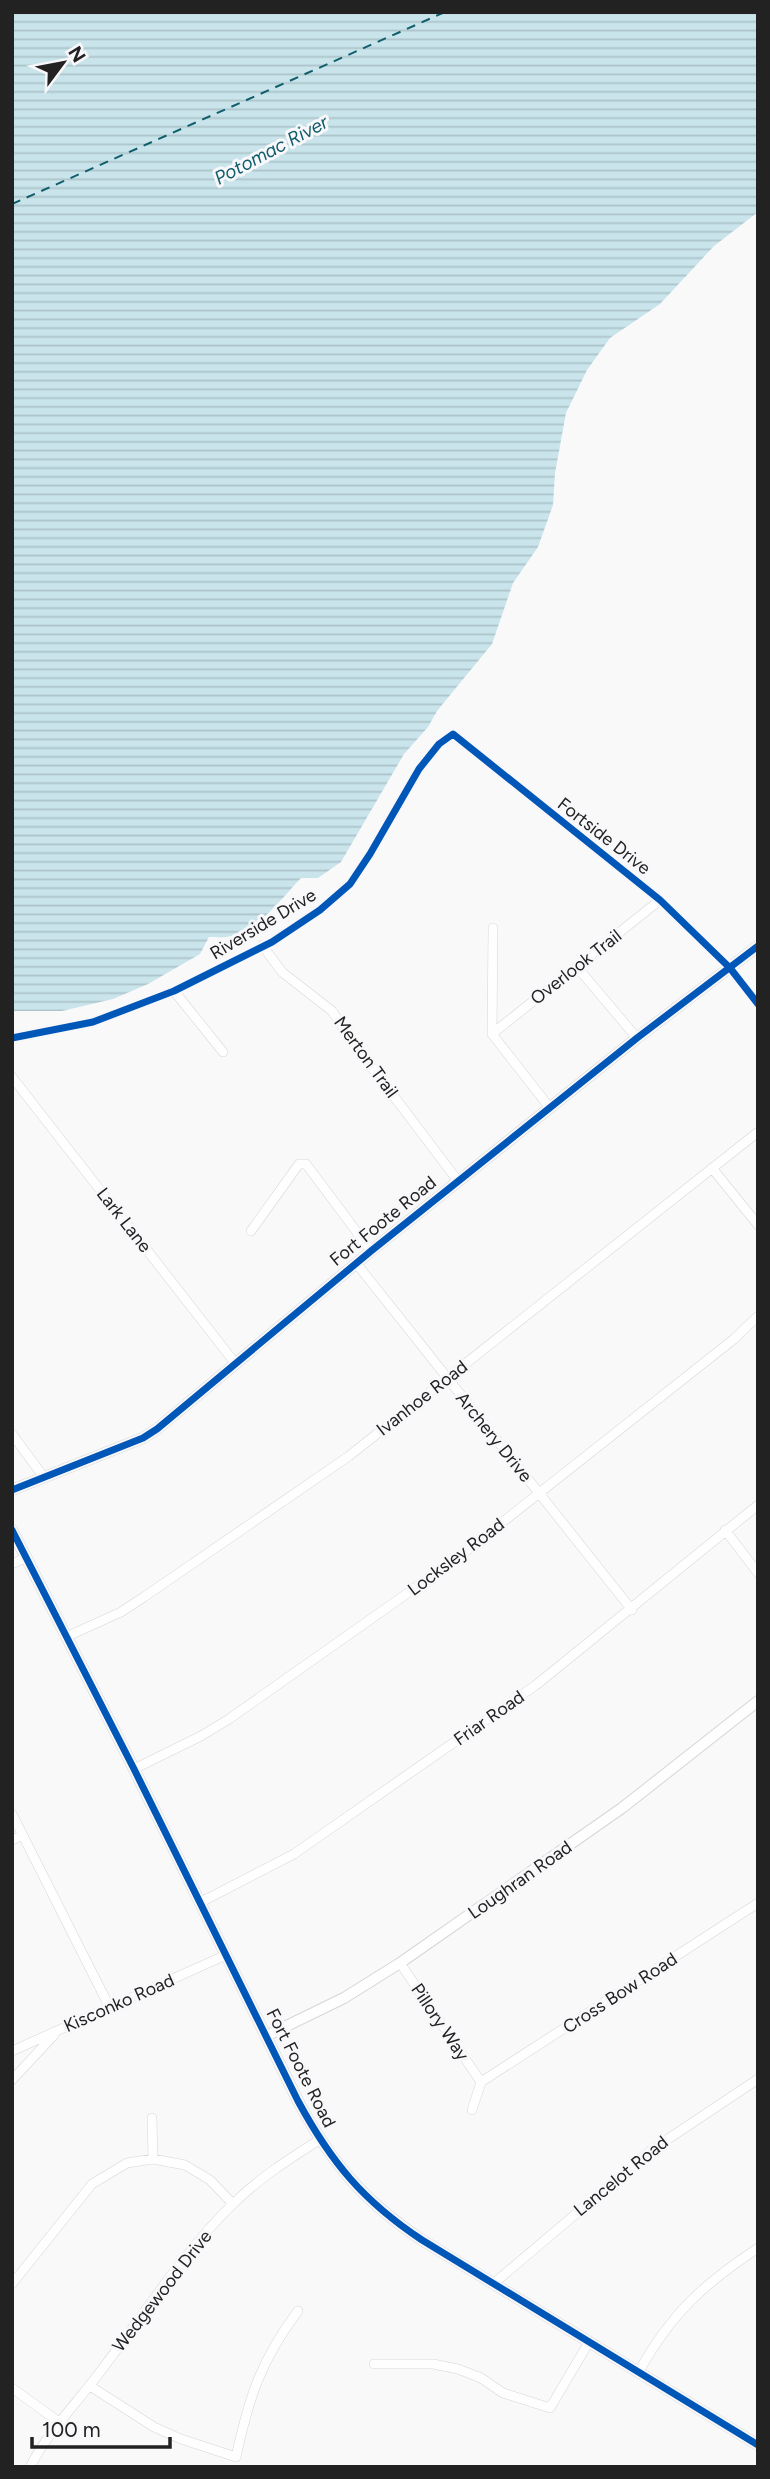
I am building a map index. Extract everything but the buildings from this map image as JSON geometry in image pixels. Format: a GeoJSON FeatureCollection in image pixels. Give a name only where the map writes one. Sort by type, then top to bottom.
{"type":"FeatureCollection","features":[{"type":"Feature","properties":{"kind":"street","name":"Fortside Drive"},"geometry":{"type":"LineString","coordinates":[[453,734],[660,900],[730,968],[758,1004]]}},
{"type":"Feature","properties":{"kind":"street","name":"Riverside Drive"},"geometry":{"type":"LineString","coordinates":[[12,1038],[93,1022],[174,991],[272,942],[320,910],[350,884],[419,769],[439,744],[453,734]]}},
{"type":"Feature","properties":{"kind":"street","name":"Overlook Trail"},"geometry":{"type":"LineString","coordinates":[[492,1034],[660,900]]}},
{"type":"Feature","properties":{"kind":"street"},"geometry":{"type":"LineString","coordinates":[[493,928],[492,1034],[550,1108]]}},
{"type":"Feature","properties":{"kind":"street","name":"Merton Trail"},"geometry":{"type":"LineString","coordinates":[[262,945],[282,972],[332,1011],[458,1181]]}},
{"type":"Feature","properties":{"kind":"street","name":"Fort Foote Road"},"geometry":{"type":"LineString","coordinates":[[12,1490],[143,1438],[180,1411],[458,1181],[758,946]]}},
{"type":"Feature","properties":{"kind":"street"},"geometry":{"type":"LineString","coordinates":[[577,967],[638,1038]]}},
{"type":"Feature","properties":{"kind":"street"},"geometry":{"type":"LineString","coordinates":[[174,991],[223,1052]]}},
{"type":"Feature","properties":{"kind":"street","name":"Lark Lane"},"geometry":{"type":"LineString","coordinates":[[12,1077],[235,1363]]}},
{"type":"Feature","properties":{"kind":"street","name":"Ivanhoe Road"},"geometry":{"type":"LineString","coordinates":[[68,1636],[121,1612],[349,1456],[758,1132]]}},
{"type":"Feature","properties":{"kind":"street"},"geometry":{"type":"LineString","coordinates":[[251,1231],[299,1164],[306,1164],[371,1251]]}},
{"type":"Feature","properties":{"kind":"street"},"geometry":{"type":"LineString","coordinates":[[712,1168],[758,1224]]}},
{"type":"Feature","properties":{"kind":"street","name":"Archery Drive"},"geometry":{"type":"LineString","coordinates":[[356,1263],[632,1609]]}},
{"type":"Feature","properties":{"kind":"street","name":"Locksley Road"},"geometry":{"type":"LineString","coordinates":[[134,1769],[229,1719],[434,1576],[734,1339],[758,1316]]}},
{"type":"Feature","properties":{"kind":"street"},"geometry":{"type":"LineString","coordinates":[[12,1434],[43,1476]]}},
{"type":"Feature","properties":{"kind":"street","name":"Friar Road"},"geometry":{"type":"LineString","coordinates":[[201,1902],[268,1869],[323,1834],[536,1685],[758,1505]]}},
{"type":"Feature","properties":{"kind":"street","name":"Fort Foote Road"},"geometry":{"type":"LineString","coordinates":[[12,1530],[68,1636],[319,2140],[355,2185],[396,2223],[758,2445]]}},
{"type":"Feature","properties":{"kind":"street"},"geometry":{"type":"LineString","coordinates":[[726,1530],[758,1573]]}},
{"type":"Feature","properties":{"kind":"street"},"geometry":{"type":"LineString","coordinates":[[12,1564],[27,1557]]}},
{"type":"Feature","properties":{"kind":"street","name":"Loughran Road"},"geometry":{"type":"LineString","coordinates":[[266,2036],[344,1998],[400,1963],[622,1808],[758,1701]]}},
{"type":"Feature","properties":{"kind":"street"},"geometry":{"type":"LineString","coordinates":[[12,1814],[109,2006]]}},
{"type":"Feature","properties":{"kind":"street"},"geometry":{"type":"LineString","coordinates":[[12,1840],[23,1835]]}},
{"type":"Feature","properties":{"kind":"street","name":"Cross Bow Road"},"geometry":{"type":"LineString","coordinates":[[481,2082],[758,1903]]}},
{"type":"Feature","properties":{"kind":"street","name":"Kisconko Road"},"geometry":{"type":"LineString","coordinates":[[12,2050],[226,1955]]}},
{"type":"Feature","properties":{"kind":"street","name":"Pillory Way"},"geometry":{"type":"LineString","coordinates":[[400,1963],[481,2082]]}},
{"type":"Feature","properties":{"kind":"street"},"geometry":{"type":"LineString","coordinates":[[12,2080],[59,2029]]}},
{"type":"Feature","properties":{"kind":"street","name":"Lancelot Road"},"geometry":{"type":"LineString","coordinates":[[493,2284],[650,2151],[758,2079]]}},
{"type":"Feature","properties":{"kind":"street"},"geometry":{"type":"LineString","coordinates":[[472,2109],[481,2082]]}},
{"type":"Feature","properties":{"kind":"street"},"geometry":{"type":"LineString","coordinates":[[152,2118],[153,2159]]}},
{"type":"Feature","properties":{"kind":"street","name":"Wedgewood Drive"},"geometry":{"type":"LineString","coordinates":[[30,2467],[59,2423],[178,2268],[233,2204],[280,2165],[319,2140]]}},
{"type":"Feature","properties":{"kind":"street"},"geometry":{"type":"LineString","coordinates":[[12,2284],[92,2184],[127,2163],[153,2159],[185,2165],[198,2171],[233,2204]]}},
{"type":"Feature","properties":{"kind":"street"},"geometry":{"type":"LineString","coordinates":[[638,2372],[661,2333],[684,2306],[715,2278],[758,2248]]}},
{"type":"Feature","properties":{"kind":"street"},"geometry":{"type":"LineString","coordinates":[[90,2386],[154,2427],[236,2457],[262,2367],[278,2337],[298,2311]]}},
{"type":"Feature","properties":{"kind":"street"},"geometry":{"type":"LineString","coordinates":[[374,2364],[433,2364],[458,2369],[481,2378],[503,2393],[550,2408],[589,2342]]}},
{"type":"Feature","properties":{"kind":"street"},"geometry":{"type":"LineString","coordinates":[[12,2388],[59,2423]]}},
{"type":"Feature","properties":{"kind":"water","name":"Potomac River"},"geometry":{"type":"Polygon","coordinates":[[[12,12],[758,12],[758,212],[714,246],[660,304],[610,338],[587,370],[566,413],[555,473],[553,505],[538,547],[513,583],[492,644],[404,754],[341,862],[318,878],[301,878],[277,905],[248,929],[224,937],[209,937],[200,954],[148,984],[113,999],[62,1011],[12,1011],[12,12]]]}},
{"type":"Feature","properties":{"kind":"ferry route"},"geometry":{"type":"LineString","coordinates":[[12,204],[445,12]]}},
{"type":"Feature","properties":{"kind":"cycle path"},"geometry":{"type":"LineString","coordinates":[[12,1038],[93,1022],[174,991],[272,942],[320,910],[350,884],[419,769],[439,744],[453,734],[660,900],[730,968],[758,1004]]}},
{"type":"Feature","properties":{"kind":"cycle path"},"geometry":{"type":"LineString","coordinates":[[12,1490],[143,1438],[157,1429],[371,1251],[637,1038],[758,946]]}},
{"type":"Feature","properties":{"kind":"cycle path"},"geometry":{"type":"LineString","coordinates":[[12,1530],[298,2101],[336,2162],[382,2210],[422,2240],[758,2445]]}}]}
